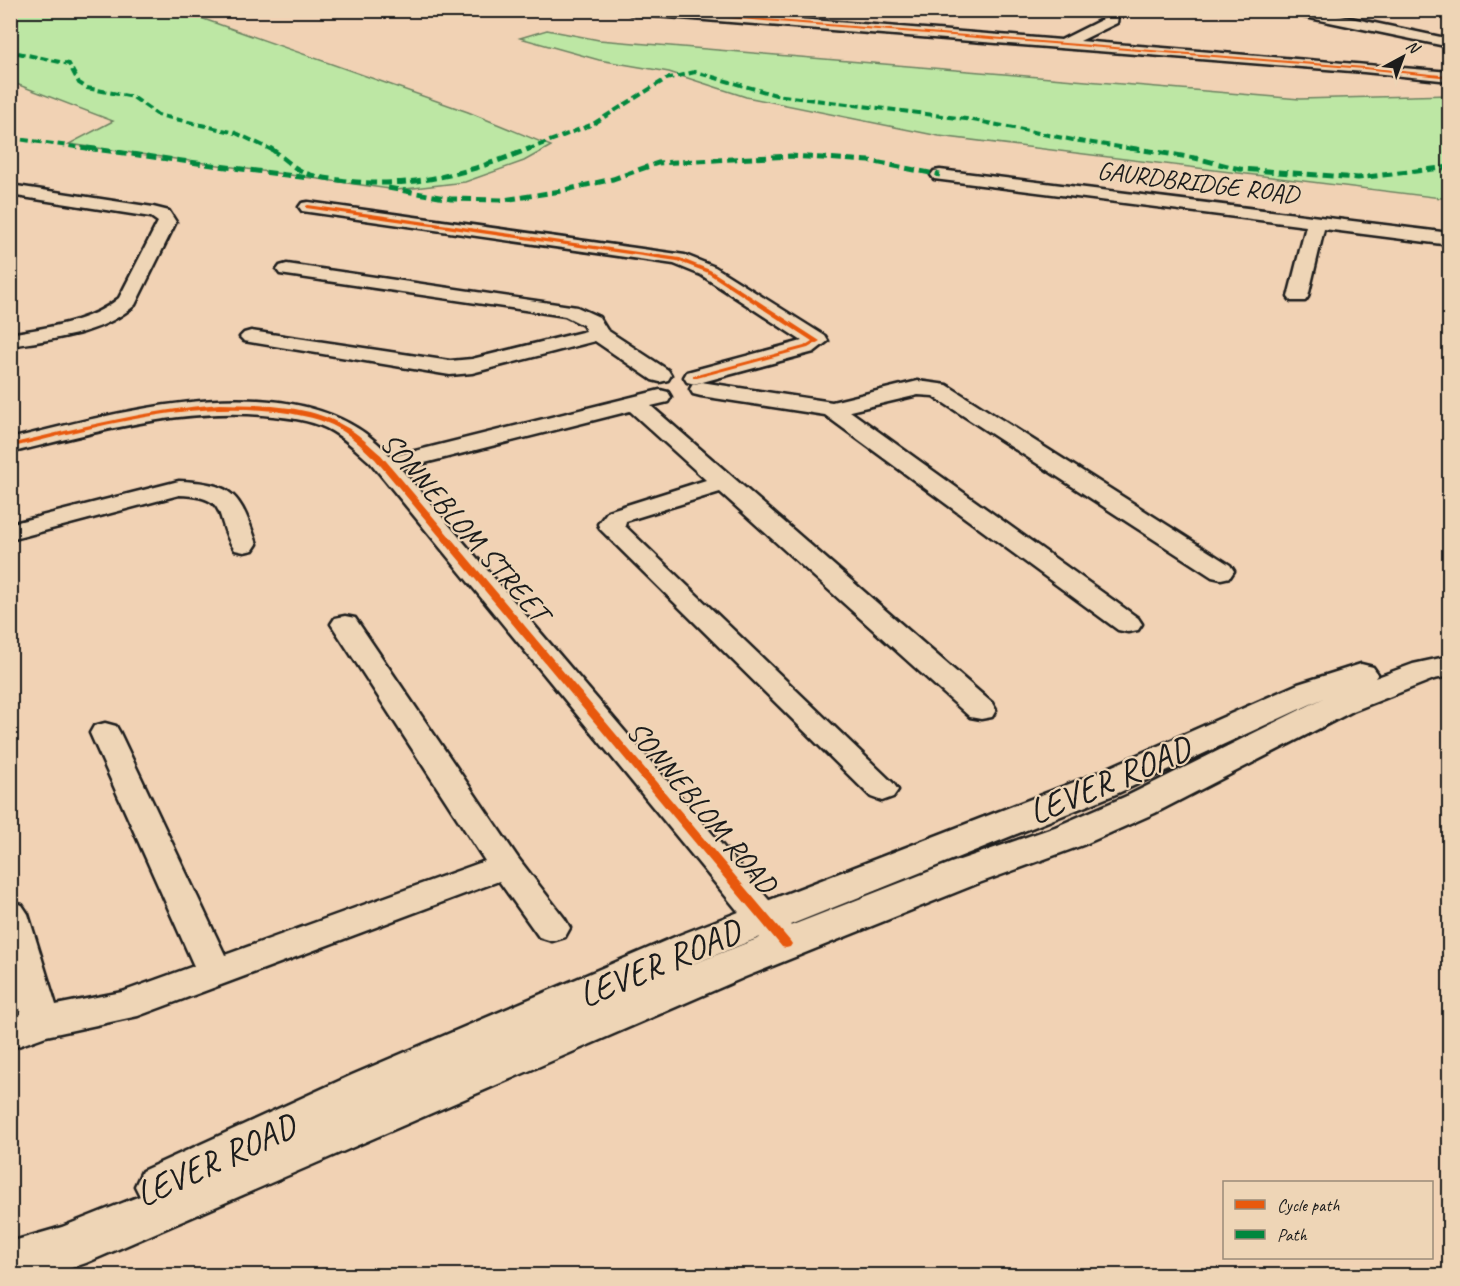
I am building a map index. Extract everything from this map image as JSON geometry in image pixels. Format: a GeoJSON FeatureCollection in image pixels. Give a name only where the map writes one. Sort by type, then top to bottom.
{"type":"FeatureCollection","features":[{"type":"Feature","properties":{"kind":"main road","name":"LEVER ROAD"},"geometry":{"type":"LineString","coordinates":[[15,1263],[68,1247],[127,1223],[397,1106],[775,931],[1310,691],[1412,657],[1449,650]]}},
{"type":"Feature","properties":{"kind":"main road","name":"LEVER ROAD"},"geometry":{"type":"LineString","coordinates":[[775,931],[965,873],[1069,836],[1142,804],[1341,703],[1425,672],[1449,666]]}},
{"type":"Feature","properties":{"kind":"street"},"geometry":{"type":"LineString","coordinates":[[630,10],[1364,68],[1449,77]]}},
{"type":"Feature","properties":{"kind":"street"},"geometry":{"type":"LineString","coordinates":[[1061,45],[1112,20],[1111,16],[1095,10]]}},
{"type":"Feature","properties":{"kind":"street"},"geometry":{"type":"LineString","coordinates":[[1291,10],[1449,43]]}},
{"type":"Feature","properties":{"kind":"street"},"geometry":{"type":"LineString","coordinates":[[1344,10],[1449,29]]}},
{"type":"Feature","properties":{"kind":"street","name":"GAURDBRIDGE ROAD"},"geometry":{"type":"LineString","coordinates":[[940,175],[1449,239]]}},
{"type":"Feature","properties":{"kind":"street"},"geometry":{"type":"LineString","coordinates":[[10,190],[153,212],[163,215],[167,222],[128,301],[121,309],[83,325],[10,340]]}},
{"type":"Feature","properties":{"kind":"street"},"geometry":{"type":"LineString","coordinates":[[308,207],[678,259],[708,271],[817,341],[806,347],[698,383]]}},
{"type":"Feature","properties":{"kind":"street"},"geometry":{"type":"LineString","coordinates":[[1298,297],[1316,222]]}},
{"type":"Feature","properties":{"kind":"street"},"geometry":{"type":"LineString","coordinates":[[287,270],[560,309],[592,321],[598,334],[650,391],[725,482],[981,710]]}},
{"type":"Feature","properties":{"kind":"street"},"geometry":{"type":"LineString","coordinates":[[251,337],[450,368],[472,366],[598,334]]}},
{"type":"Feature","properties":{"kind":"street"},"geometry":{"type":"LineString","coordinates":[[382,462],[650,391],[679,373],[698,383],[832,409],[918,388],[939,390],[1221,571]]}},
{"type":"Feature","properties":{"kind":"street","name":"SONNEBLOM STREET"},"geometry":{"type":"LineString","coordinates":[[10,446],[175,409],[247,406],[276,409],[324,419],[346,430],[382,462],[582,700]]}},
{"type":"Feature","properties":{"kind":"street"},"geometry":{"type":"LineString","coordinates":[[832,409],[1128,624]]}},
{"type":"Feature","properties":{"kind":"street"},"geometry":{"type":"LineString","coordinates":[[725,482],[617,516],[611,524],[613,529],[882,790]]}},
{"type":"Feature","properties":{"kind":"street"},"geometry":{"type":"LineString","coordinates":[[10,532],[179,488],[200,488],[222,496],[230,505],[244,544]]}},
{"type":"Feature","properties":{"kind":"street"},"geometry":{"type":"LineString","coordinates":[[345,624],[506,866],[552,928]]}},
{"type":"Feature","properties":{"kind":"street","name":"SONNEBLOM ROAD"},"geometry":{"type":"LineString","coordinates":[[582,700],[775,931]]}},
{"type":"Feature","properties":{"kind":"street"},"geometry":{"type":"LineString","coordinates":[[105,733],[215,973]]}},
{"type":"Feature","properties":{"kind":"street"},"geometry":{"type":"LineString","coordinates":[[10,914],[26,1028],[125,1006],[506,866]]}},
{"type":"Feature","properties":{"kind":"green space"},"geometry":{"type":"Polygon","coordinates":[[[10,11],[181,11],[468,112],[551,146],[524,161],[465,182],[397,190],[69,144],[113,121],[11,82],[10,11]]]}},
{"type":"Feature","properties":{"kind":"green space"},"geometry":{"type":"Polygon","coordinates":[[[547,30],[599,40],[1300,99],[1449,95],[1449,199],[939,136],[746,97],[669,72],[599,60],[520,38],[547,30]]]}},
{"type":"Feature","properties":{"kind":"marked path"},"geometry":{"type":"LineString","coordinates":[[10,44],[17,48],[18,53],[69,64],[79,83],[87,88],[133,97],[158,115],[169,119],[236,133],[251,139],[271,149],[300,171],[317,177],[373,185],[436,178],[481,168],[593,124],[666,79],[695,72],[776,95],[973,120],[1073,140],[1195,158],[1240,169],[1358,178],[1450,167]]}},
{"type":"Feature","properties":{"kind":"marked path"},"geometry":{"type":"LineString","coordinates":[[10,138],[308,178]]}},
{"type":"Feature","properties":{"kind":"marked path"},"geometry":{"type":"LineString","coordinates":[[388,188],[451,199],[504,200],[561,191],[613,179],[658,163],[791,156],[870,161],[940,175]]}},
{"type":"Feature","properties":{"kind":"cycle path"},"geometry":{"type":"LineString","coordinates":[[630,10],[1364,68],[1450,77]]}},
{"type":"Feature","properties":{"kind":"cycle path"},"geometry":{"type":"LineString","coordinates":[[308,207],[678,259],[708,271],[817,341],[806,347],[695,377]]}},
{"type":"Feature","properties":{"kind":"cycle path"},"geometry":{"type":"LineString","coordinates":[[10,446],[114,421],[184,409],[255,407],[312,415],[340,426],[378,457],[786,944]]}}]}
